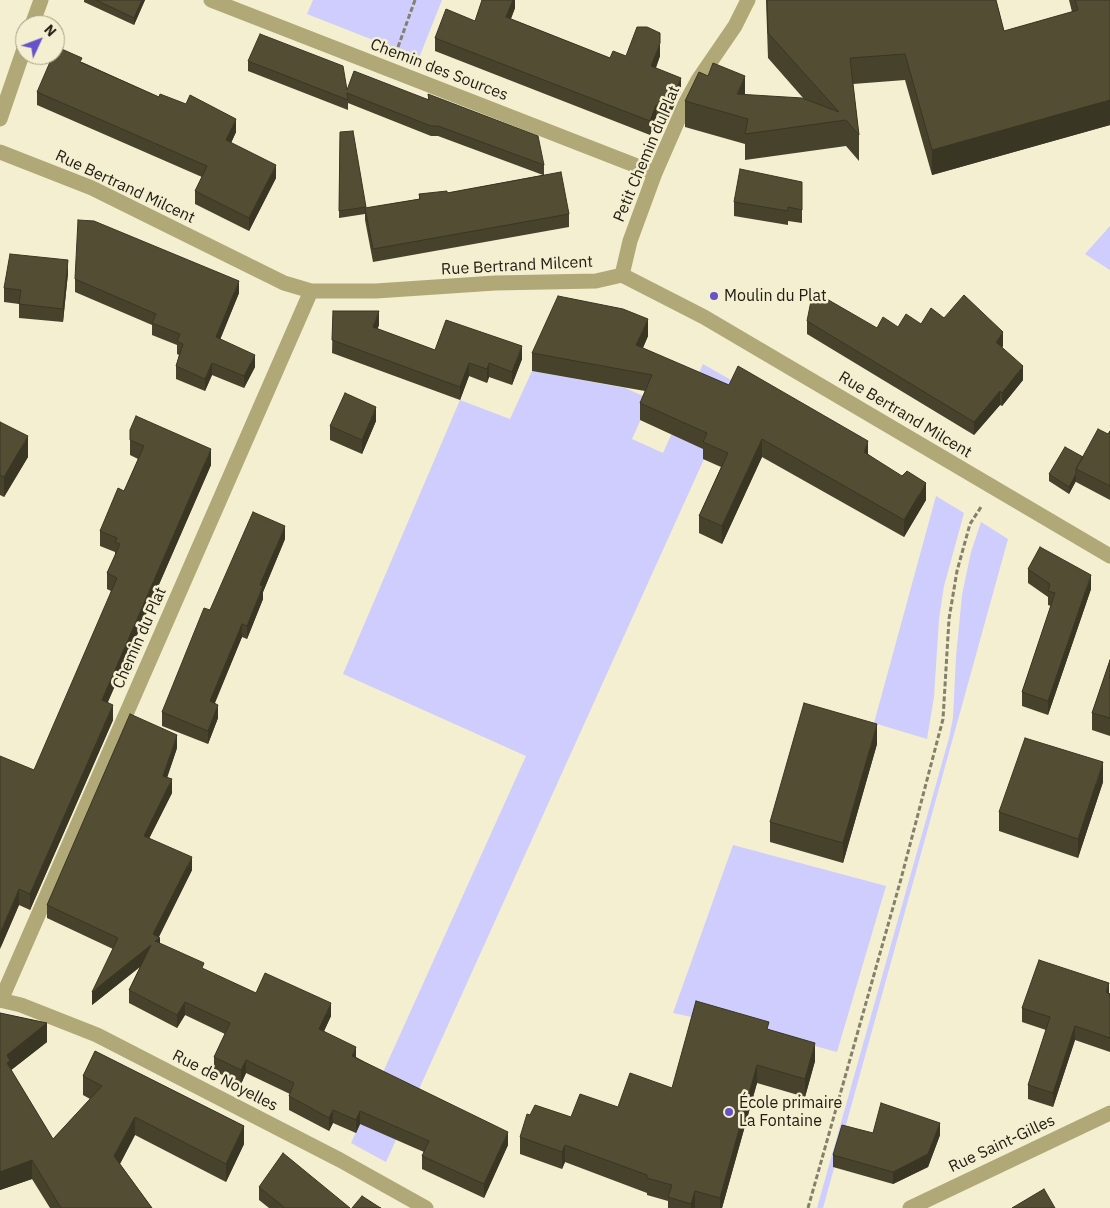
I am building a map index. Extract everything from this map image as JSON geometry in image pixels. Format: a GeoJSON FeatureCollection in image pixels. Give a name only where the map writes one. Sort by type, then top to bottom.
{"type":"FeatureCollection","features":[{"type":"Feature","properties":{"kind":"street"},"geometry":{"type":"LineString","coordinates":[[36,15],[41,0]]}},
{"type":"Feature","properties":{"kind":"street","name":"Chemin des Sources"},"geometry":{"type":"LineString","coordinates":[[211,0],[654,173]]}},
{"type":"Feature","properties":{"kind":"street","name":"Petit Chemin du Plat"},"geometry":{"type":"LineString","coordinates":[[622,275],[630,241],[654,173],[688,97],[735,26],[748,0]]}},
{"type":"Feature","properties":{"kind":"street"},"geometry":{"type":"LineString","coordinates":[[0,119],[18,65]]}},
{"type":"Feature","properties":{"kind":"street","name":"Rue Bertrand Milcent"},"geometry":{"type":"LineString","coordinates":[[0,152],[92,188],[284,283],[311,291],[376,291],[495,283],[596,281],[622,275],[711,321],[1110,556]]}},
{"type":"Feature","properties":{"kind":"street","name":"Chemin du Plat"},"geometry":{"type":"LineString","coordinates":[[1,1000],[311,291]]}},
{"type":"Feature","properties":{"kind":"street","name":"Rue de Noyelles"},"geometry":{"type":"LineString","coordinates":[[1,1000],[21,1005],[97,1035],[340,1160],[426,1208]]}},
{"type":"Feature","properties":{"kind":"street","name":"Rue Saint-Gilles"},"geometry":{"type":"LineString","coordinates":[[910,1208],[1110,1113]]}},
{"type":"Feature","properties":{"kind":"path"},"geometry":{"type":"LineString","coordinates":[[390,69],[415,0]]}},
{"type":"Feature","properties":{"kind":"path"},"geometry":{"type":"LineString","coordinates":[[808,1208],[943,720],[949,619],[957,571],[970,524],[993,487]]}},
{"type":"Feature","properties":{"kind":"shaded area"},"geometry":{"type":"Polygon","coordinates":[[[313,0],[442,0],[419,58],[307,14],[313,0]]]}},
{"type":"Feature","properties":{"kind":"shaded area"},"geometry":{"type":"Polygon","coordinates":[[[1110,226],[1110,270],[1085,254],[1110,226]]]}},
{"type":"Feature","properties":{"kind":"shaded area"},"geometry":{"type":"Polygon","coordinates":[[[703,364],[738,384],[386,1162],[351,1143],[526,756],[343,674],[460,400],[510,419],[532,371],[625,388],[650,399],[632,439],[663,453],[703,364]]]}},
{"type":"Feature","properties":{"kind":"shaded area"},"geometry":{"type":"Polygon","coordinates":[[[936,496],[964,513],[944,586],[939,619],[934,697],[927,739],[874,723],[936,496]]]}},
{"type":"Feature","properties":{"kind":"shaded area"},"geometry":{"type":"Polygon","coordinates":[[[981,522],[1008,539],[823,1208],[817,1208],[949,738],[953,718],[962,595],[971,552],[981,522]]]}},
{"type":"Feature","properties":{"kind":"shaded area"},"geometry":{"type":"Polygon","coordinates":[[[733,845],[886,886],[837,1052],[771,1034],[673,1013],[733,845]]]}},
{"type":"Feature","properties":{"kind":"building"},"geometry":{"type":"Polygon","coordinates":[[[96,0],[142,0],[134,18],[96,0]]]}},
{"type":"Feature","properties":{"kind":"building"},"geometry":{"type":"Polygon","coordinates":[[[482,0],[513,0],[506,17],[610,58],[613,51],[626,56],[637,27],[647,27],[660,33],[660,43],[651,66],[681,78],[667,108],[656,105],[650,121],[435,38],[446,9],[475,21],[482,0]]]}},
{"type":"Feature","properties":{"kind":"building"},"geometry":{"type":"Polygon","coordinates":[[[767,0],[996,0],[1004,31],[1078,10],[1075,0],[1110,0],[1110,100],[932,150],[905,54],[850,58],[859,135],[846,120],[745,134],[748,119],[685,101],[699,72],[708,76],[713,63],[745,76],[737,94],[802,98],[839,112],[768,33],[767,0]]]}},
{"type":"Feature","properties":{"kind":"building"},"geometry":{"type":"Polygon","coordinates":[[[260,34],[343,66],[347,90],[354,71],[429,100],[428,94],[538,136],[544,165],[438,126],[431,126],[347,93],[348,100],[248,61],[260,34]]]}},
{"type":"Feature","properties":{"kind":"building"},"geometry":{"type":"Polygon","coordinates":[[[65,51],[82,58],[80,62],[159,97],[160,94],[186,104],[190,95],[236,119],[226,140],[276,165],[249,218],[195,191],[207,166],[37,92],[49,65],[65,65],[65,51]]]}},
{"type":"Feature","properties":{"kind":"building"},"geometry":{"type":"Polygon","coordinates":[[[353,131],[366,207],[339,211],[340,132],[353,131]]]}},
{"type":"Feature","properties":{"kind":"building"},"geometry":{"type":"Polygon","coordinates":[[[740,169],[802,182],[802,210],[788,207],[788,211],[734,202],[740,169]]]}},
{"type":"Feature","properties":{"kind":"building"},"geometry":{"type":"Polygon","coordinates":[[[561,172],[569,214],[373,249],[365,208],[420,199],[419,194],[447,191],[447,193],[561,172]]]}},
{"type":"Feature","properties":{"kind":"building"},"geometry":{"type":"Polygon","coordinates":[[[78,220],[94,221],[239,281],[216,337],[255,355],[244,376],[212,363],[205,379],[176,366],[183,344],[177,341],[180,334],[152,323],[156,314],[75,279],[78,220]]]}},
{"type":"Feature","properties":{"kind":"building"},"geometry":{"type":"Polygon","coordinates":[[[10,254],[68,260],[63,309],[19,304],[21,290],[4,288],[10,254]]]}},
{"type":"Feature","properties":{"kind":"building"},"geometry":{"type":"Polygon","coordinates":[[[813,291],[877,328],[883,317],[898,327],[906,314],[921,324],[931,308],[944,318],[964,295],[1003,332],[996,342],[1023,366],[1002,393],[1000,391],[974,422],[807,321],[813,291]]]}},
{"type":"Feature","properties":{"kind":"building"},"geometry":{"type":"Polygon","coordinates":[[[558,296],[623,309],[648,319],[636,345],[729,385],[738,366],[868,441],[864,452],[902,476],[907,471],[926,483],[904,520],[762,439],[722,526],[699,516],[728,453],[703,442],[707,433],[640,403],[652,375],[532,353],[558,296]]]}},
{"type":"Feature","properties":{"kind":"building"},"geometry":{"type":"Polygon","coordinates":[[[333,311],[379,311],[373,327],[435,350],[446,320],[522,346],[512,372],[489,363],[487,369],[469,363],[460,387],[332,340],[333,311]]]}},
{"type":"Feature","properties":{"kind":"building"},"geometry":{"type":"Polygon","coordinates":[[[345,393],[376,407],[362,440],[330,426],[345,393]]]}},
{"type":"Feature","properties":{"kind":"building"},"geometry":{"type":"Polygon","coordinates":[[[136,416],[211,449],[102,700],[113,705],[30,894],[19,889],[0,933],[0,756],[34,770],[117,578],[107,573],[120,544],[115,542],[117,538],[100,531],[118,488],[124,491],[144,446],[130,440],[130,430],[136,416]]]}},
{"type":"Feature","properties":{"kind":"building"},"geometry":{"type":"Polygon","coordinates":[[[0,422],[28,436],[4,477],[0,475],[0,422]]]}},
{"type":"Feature","properties":{"kind":"building"},"geometry":{"type":"Polygon","coordinates":[[[1098,429],[1108,434],[1110,431],[1110,486],[1076,469],[1098,429]]]}},
{"type":"Feature","properties":{"kind":"building"},"geometry":{"type":"Polygon","coordinates":[[[1065,447],[1083,457],[1069,487],[1049,474],[1065,447]]]}},
{"type":"Feature","properties":{"kind":"building"},"geometry":{"type":"Polygon","coordinates":[[[253,512],[285,526],[260,585],[263,586],[247,626],[242,624],[210,701],[218,705],[208,731],[162,712],[204,608],[210,610],[253,512]]]}},
{"type":"Feature","properties":{"kind":"building"},"geometry":{"type":"Polygon","coordinates":[[[1040,547],[1091,575],[1048,701],[1022,692],[1055,593],[1048,591],[1050,584],[1028,569],[1040,547]]]}},
{"type":"Feature","properties":{"kind":"building"},"geometry":{"type":"Polygon","coordinates":[[[1110,660],[1110,718],[1092,713],[1110,660]]]}},
{"type":"Feature","properties":{"kind":"building"},"geometry":{"type":"Polygon","coordinates":[[[804,703],[877,724],[843,843],[770,822],[804,703]]]}},
{"type":"Feature","properties":{"kind":"building"},"geometry":{"type":"Polygon","coordinates":[[[130,714],[177,735],[163,776],[172,779],[144,836],[192,857],[153,934],[160,938],[155,941],[204,963],[202,968],[256,993],[265,973],[331,1003],[319,1029],[356,1047],[352,1056],[508,1132],[484,1184],[422,1156],[429,1141],[360,1111],[356,1120],[333,1110],[329,1118],[289,1096],[294,1083],[246,1060],[241,1070],[214,1057],[230,1023],[185,1002],[177,1015],[129,990],[151,945],[92,992],[118,938],[47,905],[130,714]]]}},
{"type":"Feature","properties":{"kind":"building"},"geometry":{"type":"Polygon","coordinates":[[[1025,738],[1103,762],[1078,839],[999,812],[1025,738]]]}},
{"type":"Feature","properties":{"kind":"building"},"geometry":{"type":"Polygon","coordinates":[[[1039,960],[1109,983],[1106,992],[1110,994],[1110,1038],[1075,1026],[1053,1093],[1028,1085],[1050,1017],[1022,1008],[1039,960]]]}},
{"type":"Feature","properties":{"kind":"building"},"geometry":{"type":"Polygon","coordinates":[[[696,1001],[769,1022],[767,1029],[815,1043],[805,1079],[757,1065],[720,1198],[695,1191],[691,1204],[668,1197],[672,1185],[647,1178],[647,1175],[565,1145],[562,1152],[520,1137],[527,1114],[530,1115],[535,1105],[571,1117],[580,1094],[618,1107],[630,1073],[672,1088],[696,1001]]]}},
{"type":"Feature","properties":{"kind":"building"},"geometry":{"type":"Polygon","coordinates":[[[0,1013],[47,1023],[7,1055],[10,1061],[7,1063],[53,1139],[102,1086],[83,1076],[95,1051],[244,1126],[226,1164],[135,1117],[114,1156],[152,1208],[61,1208],[32,1160],[0,1172],[0,1013]]]}},
{"type":"Feature","properties":{"kind":"building"},"geometry":{"type":"Polygon","coordinates":[[[881,1103],[940,1123],[928,1154],[893,1172],[833,1155],[842,1125],[873,1133],[881,1103]]]}},
{"type":"Feature","properties":{"kind":"building"},"geometry":{"type":"Polygon","coordinates":[[[283,1153],[350,1208],[285,1208],[259,1187],[283,1153]]]}},
{"type":"Feature","properties":{"kind":"building"},"geometry":{"type":"Polygon","coordinates":[[[1044,1189],[1055,1208],[1012,1208],[1044,1189]]]}},
{"type":"Feature","properties":{"kind":"building"},"geometry":{"type":"Polygon","coordinates":[[[362,1196],[379,1207],[381,1208],[352,1208],[362,1196]]]}},
{"type":"Feature","properties":{"kind":"place","name":"Moulin du Plat"},"geometry":{"type":"Point","coordinates":[714,296]}},
{"type":"Feature","properties":{"kind":"place","name":"École primaire La Fontaine"},"geometry":{"type":"Point","coordinates":[729,1112]}}]}
